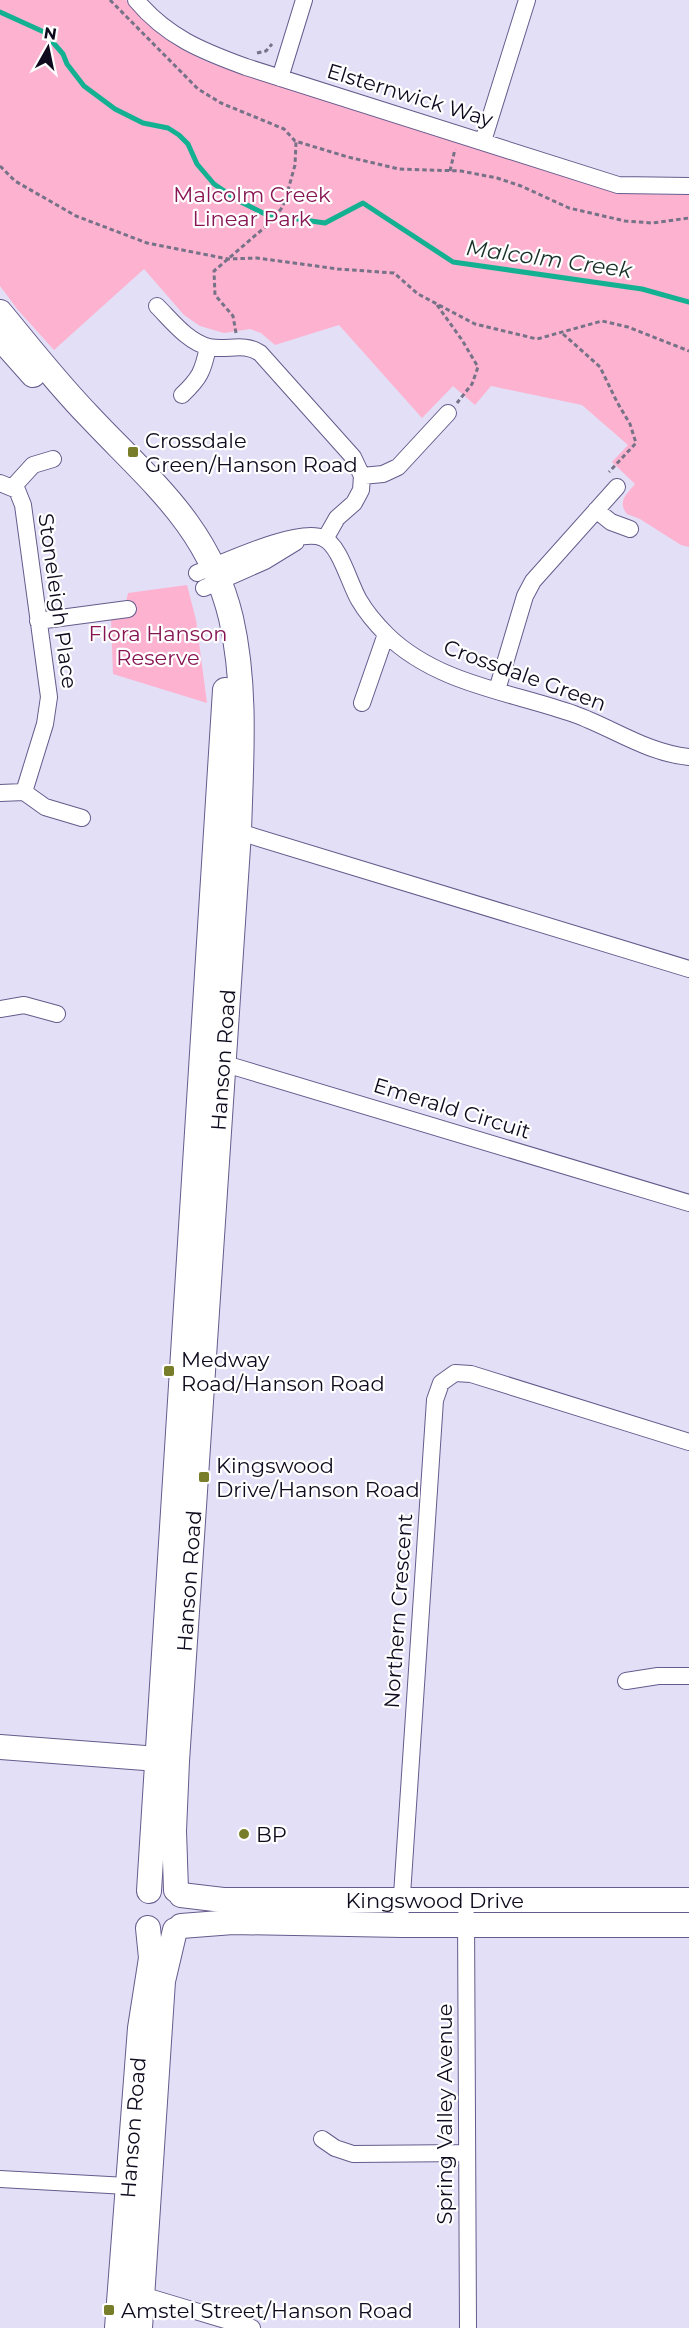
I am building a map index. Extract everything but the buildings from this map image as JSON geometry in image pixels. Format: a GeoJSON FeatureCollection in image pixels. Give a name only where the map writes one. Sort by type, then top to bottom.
{"type":"FeatureCollection","features":[{"type":"Feature","properties":{"kind":"street","name":"Elsternwick Way"},"geometry":{"type":"LineString","coordinates":[[136,0],[166,29],[198,50],[280,78],[618,185],[689,186]]}},
{"type":"Feature","properties":{"kind":"street"},"geometry":{"type":"LineString","coordinates":[[280,78],[304,0]]}},
{"type":"Feature","properties":{"kind":"street"},"geometry":{"type":"LineString","coordinates":[[483,141],[527,0]]}},
{"type":"Feature","properties":{"kind":"street"},"geometry":{"type":"LineString","coordinates":[[157,306],[183,332],[208,347],[247,347],[260,353],[353,457],[362,476],[359,496],[337,518],[325,539],[313,536],[267,544],[208,577]]}},
{"type":"Feature","properties":{"kind":"street","name":"Hanson Road"},"geometry":{"type":"LineString","coordinates":[[0,312],[65,389],[180,511],[196,536],[208,577]]}},
{"type":"Feature","properties":{"kind":"street","name":"Hanson Road"},"geometry":{"type":"LineString","coordinates":[[0,338],[129,474],[208,577],[231,618],[240,676],[242,751],[228,829],[167,1760],[154,1839],[149,1891]]}},
{"type":"Feature","properties":{"kind":"street"},"geometry":{"type":"LineString","coordinates":[[182,395],[198,380],[208,347]]}},
{"type":"Feature","properties":{"kind":"street"},"geometry":{"type":"LineString","coordinates":[[362,476],[383,474],[398,467],[448,413]]}},
{"type":"Feature","properties":{"kind":"street","name":"Stoneleigh Place"},"geometry":{"type":"LineString","coordinates":[[24,792],[45,724],[49,697],[23,505],[17,490],[6,485],[33,465],[53,459]]}},
{"type":"Feature","properties":{"kind":"street"},"geometry":{"type":"LineString","coordinates":[[497,690],[525,596],[533,581],[617,487]]}},
{"type":"Feature","properties":{"kind":"street"},"geometry":{"type":"LineString","coordinates":[[596,510],[611,522],[630,529]]}},
{"type":"Feature","properties":{"kind":"street","name":"Crossdale Green"},"geometry":{"type":"LineString","coordinates":[[325,539],[336,551],[359,601],[386,634],[416,658],[437,669],[582,717],[644,746],[677,756],[689,757]]}},
{"type":"Feature","properties":{"kind":"street"},"geometry":{"type":"LineString","coordinates":[[38,621],[128,609]]}},
{"type":"Feature","properties":{"kind":"street"},"geometry":{"type":"LineString","coordinates":[[362,703],[386,634]]}},
{"type":"Feature","properties":{"kind":"street"},"geometry":{"type":"LineString","coordinates":[[0,793],[24,792],[45,807],[82,818]]}},
{"type":"Feature","properties":{"kind":"street"},"geometry":{"type":"LineString","coordinates":[[228,829],[689,969]]}},
{"type":"Feature","properties":{"kind":"street"},"geometry":{"type":"LineString","coordinates":[[0,1009],[24,1005],[57,1014]]}},
{"type":"Feature","properties":{"kind":"street","name":"Emerald Circuit"},"geometry":{"type":"LineString","coordinates":[[212,1063],[689,1203]]}},
{"type":"Feature","properties":{"kind":"street","name":"Northern Crescent"},"geometry":{"type":"LineString","coordinates":[[402,1925],[401,1900],[435,1400],[441,1383],[455,1373],[471,1374],[689,1442]]}},
{"type":"Feature","properties":{"kind":"street"},"geometry":{"type":"LineString","coordinates":[[626,1681],[658,1676],[689,1676]]}},
{"type":"Feature","properties":{"kind":"street"},"geometry":{"type":"LineString","coordinates":[[0,1747],[167,1760]]}},
{"type":"Feature","properties":{"kind":"street","name":"Hanson Road"},"geometry":{"type":"LineString","coordinates":[[167,1760],[178,1893]]}},
{"type":"Feature","properties":{"kind":"street"},"geometry":{"type":"LineString","coordinates":[[163,1887],[178,1893],[186,1907],[186,1914],[178,1928],[161,1934],[143,1923],[141,1902],[149,1891],[163,1887]]}},
{"type":"Feature","properties":{"kind":"street","name":"Kingswood Drive"},"geometry":{"type":"LineString","coordinates":[[178,1893],[269,1912],[402,1925],[689,1924]]}},
{"type":"Feature","properties":{"kind":"street","name":"Kingswood Drive"},"geometry":{"type":"LineString","coordinates":[[178,1928],[269,1912],[401,1900],[689,1900]]}},
{"type":"Feature","properties":{"kind":"street","name":"Spring Valley Avenue"},"geometry":{"type":"LineString","coordinates":[[466,1900],[468,2328]]}},
{"type":"Feature","properties":{"kind":"street","name":"Hanson Road"},"geometry":{"type":"LineString","coordinates":[[117,2328],[131,2293],[138,2187],[140,2028],[151,1958],[148,1928]]}},
{"type":"Feature","properties":{"kind":"street","name":"Hanson Road"},"geometry":{"type":"LineString","coordinates":[[138,2187],[163,1981],[178,1928]]}},
{"type":"Feature","properties":{"kind":"street"},"geometry":{"type":"LineString","coordinates":[[322,2139],[335,2148],[353,2154],[467,2153]]}},
{"type":"Feature","properties":{"kind":"street"},"geometry":{"type":"LineString","coordinates":[[0,2179],[138,2187]]}},
{"type":"Feature","properties":{"kind":"street"},"geometry":{"type":"LineString","coordinates":[[131,2293],[252,2328]]}},
{"type":"Feature","properties":{"kind":"street","name":"Hanson Road"},"geometry":{"type":"LineString","coordinates":[[131,2293],[140,2328]]}},
{"type":"Feature","properties":{"kind":"path"},"geometry":{"type":"LineString","coordinates":[[110,0],[198,89],[221,103],[284,129],[295,141],[399,169],[450,171],[508,181],[569,208],[625,221],[652,223],[689,218]]}},
{"type":"Feature","properties":{"kind":"path"},"geometry":{"type":"LineString","coordinates":[[249,51],[256,53],[266,51],[274,39]]}},
{"type":"Feature","properties":{"kind":"path"},"geometry":{"type":"LineString","coordinates":[[450,171],[458,134]]}},
{"type":"Feature","properties":{"kind":"path"},"geometry":{"type":"LineString","coordinates":[[238,347],[232,316],[215,295],[214,271],[257,234],[281,209],[292,179],[297,155],[295,141]]}},
{"type":"Feature","properties":{"kind":"path"},"geometry":{"type":"LineString","coordinates":[[0,166],[15,181],[76,216],[147,243],[228,259],[256,258],[338,269],[394,273],[418,294],[475,324],[537,339],[562,334],[602,321],[628,327],[689,351]]}},
{"type":"Feature","properties":{"kind":"path"},"geometry":{"type":"LineString","coordinates":[[435,302],[478,367],[472,384],[448,413]]}},
{"type":"Feature","properties":{"kind":"path"},"geometry":{"type":"LineString","coordinates":[[562,334],[600,367],[630,424],[636,443],[605,476],[617,487]]}},
{"type":"Feature","properties":{"kind":"green space","name":"Malcolm Creek Linear Park"},"geometry":{"type":"Polygon","coordinates":[[[0,0],[126,0],[146,23],[170,42],[196,57],[224,68],[612,192],[689,195],[689,547],[681,545],[640,519],[627,514],[623,501],[635,484],[612,462],[628,445],[582,405],[491,386],[475,405],[453,386],[422,418],[339,325],[275,345],[261,333],[250,329],[224,333],[200,326],[184,315],[144,269],[54,350],[0,286],[0,0]]]}},
{"type":"Feature","properties":{"kind":"green space","name":"Flora Hanson Reserve"},"geometry":{"type":"Polygon","coordinates":[[[187,585],[196,620],[207,703],[113,674],[111,618],[126,602],[128,593],[187,585]]]}},
{"type":"Feature","properties":{"kind":"waterway","name":"Malcolm Creek"},"geometry":{"type":"LineString","coordinates":[[0,12],[44,32],[63,54],[67,64],[84,86],[115,109],[143,123],[168,128],[179,135],[188,144],[197,164],[214,184],[239,201],[263,213],[325,223],[363,203],[453,262],[642,289],[689,302]]}},
{"type":"Feature","properties":{"kind":"place","name":"Crossdale Green/Hanson Road"},"geometry":{"type":"Point","coordinates":[133,452]}},
{"type":"Feature","properties":{"kind":"place","name":"Medway Road/Hanson Road"},"geometry":{"type":"Point","coordinates":[169,1371]}},
{"type":"Feature","properties":{"kind":"place","name":"Kingswood Drive/Hanson Road"},"geometry":{"type":"Point","coordinates":[204,1477]}},
{"type":"Feature","properties":{"kind":"place","name":"BP"},"geometry":{"type":"Point","coordinates":[244,1834]}},
{"type":"Feature","properties":{"kind":"place","name":"Amstel Street/Hanson Road"},"geometry":{"type":"Point","coordinates":[109,2310]}}]}
